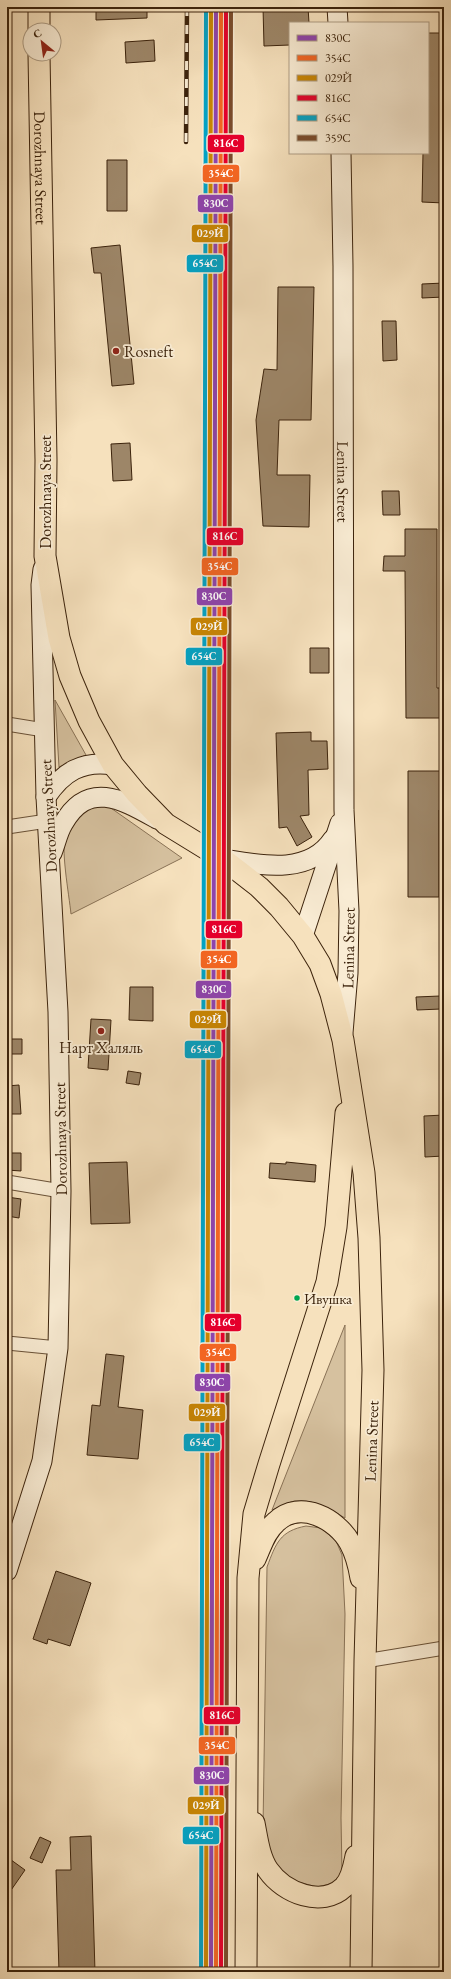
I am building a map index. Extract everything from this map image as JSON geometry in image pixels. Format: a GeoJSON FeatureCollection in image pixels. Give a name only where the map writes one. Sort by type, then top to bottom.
{"type":"FeatureCollection","features":[{"type":"Feature","properties":{"kind":"main road"},"geometry":{"type":"LineString","coordinates":[[39,7],[39,22]]}},
{"type":"Feature","properties":{"kind":"main road"},"geometry":{"type":"LineString","coordinates":[[337,7],[338,22]]}},
{"type":"Feature","properties":{"kind":"main road","name":"Dorozhnaya Street"},"geometry":{"type":"LineString","coordinates":[[7,1571],[12,1545],[42,1461],[58,1348],[61,1191],[58,1012],[46,797],[41,585],[45,556],[46,460],[39,62]]}},
{"type":"Feature","properties":{"kind":"main road","name":"Lenina Street"},"geometry":{"type":"LineString","coordinates":[[341,154],[344,361],[344,810],[349,911],[348,973],[343,1040],[364,1173],[370,1246],[373,1370],[362,1798]]}},
{"type":"Feature","properties":{"kind":"main road"},"geometry":{"type":"LineString","coordinates":[[45,556],[59,638],[70,676],[89,721],[114,765],[137,794],[166,824]]}},
{"type":"Feature","properties":{"kind":"main road"},"geometry":{"type":"LineString","coordinates":[[44,730],[59,638]]}},
{"type":"Feature","properties":{"kind":"main road"},"geometry":{"type":"LineString","coordinates":[[46,797],[56,783],[69,772],[84,765],[101,763],[114,765]]}},
{"type":"Feature","properties":{"kind":"main road"},"geometry":{"type":"LineString","coordinates":[[50,860],[62,824],[74,808],[89,798],[108,796],[126,802],[222,858],[259,887],[279,907],[303,936],[320,964],[332,994],[343,1040]]}},
{"type":"Feature","properties":{"kind":"main road","name":"Lenina Street"},"geometry":{"type":"LineString","coordinates":[[303,936],[344,810]]}},
{"type":"Feature","properties":{"kind":"main road","name":"Lenina Street"},"geometry":{"type":"LineString","coordinates":[[222,858],[277,865],[301,863],[327,848],[338,831]]}},
{"type":"Feature","properties":{"kind":"main road","name":"Lenina Street"},"geometry":{"type":"LineString","coordinates":[[245,1767],[248,1578],[254,1514],[268,1464],[309,1342],[327,1282],[336,1227],[349,1085]]}},
{"type":"Feature","properties":{"kind":"main road"},"geometry":{"type":"LineString","coordinates":[[248,1578],[263,1540],[276,1521],[293,1513],[309,1512],[334,1522],[351,1544],[358,1564],[366,1600]]}},
{"type":"Feature","properties":{"kind":"main road"},"geometry":{"type":"LineString","coordinates":[[245,1767],[249,1800],[258,1842],[267,1869],[280,1883],[303,1894],[325,1898],[337,1893],[349,1880],[356,1854],[362,1798]]}},
{"type":"Feature","properties":{"kind":"main road"},"geometry":{"type":"LineString","coordinates":[[245,1767],[246,1972]]}},
{"type":"Feature","properties":{"kind":"main road"},"geometry":{"type":"LineString","coordinates":[[361,1972],[362,1798]]}},
{"type":"Feature","properties":{"kind":"street"},"geometry":{"type":"LineString","coordinates":[[7,724],[44,730]]}},
{"type":"Feature","properties":{"kind":"street"},"geometry":{"type":"LineString","coordinates":[[7,827],[47,821]]}},
{"type":"Feature","properties":{"kind":"street"},"geometry":{"type":"LineString","coordinates":[[7,1182],[61,1191]]}},
{"type":"Feature","properties":{"kind":"street"},"geometry":{"type":"LineString","coordinates":[[7,1343],[58,1348]]}},
{"type":"Feature","properties":{"kind":"street"},"geometry":{"type":"LineString","coordinates":[[365,1661],[444,1648]]}},
{"type":"Feature","properties":{"kind":"shaded area"},"geometry":{"type":"Polygon","coordinates":[[[55,700],[86,755],[59,767],[55,700]]]}},
{"type":"Feature","properties":{"kind":"shaded area"},"geometry":{"type":"Polygon","coordinates":[[[92,805],[108,806],[182,858],[71,914],[64,859],[64,838],[70,822],[92,805]]]}},
{"type":"Feature","properties":{"kind":"shaded area"},"geometry":{"type":"Polygon","coordinates":[[[345,1325],[345,1518],[322,1505],[302,1501],[295,1501],[272,1510],[345,1325]]]}},
{"type":"Feature","properties":{"kind":"shaded area"},"geometry":{"type":"Polygon","coordinates":[[[306,1526],[321,1528],[336,1541],[342,1555],[345,1614],[341,1818],[342,1872],[334,1883],[317,1887],[291,1880],[276,1868],[263,1828],[267,1567],[273,1551],[280,1539],[290,1531],[306,1526]]]}},
{"type":"Feature","properties":{"kind":"building"},"geometry":{"type":"Polygon","coordinates":[[[96,7],[147,7],[147,18],[96,20],[96,7]]]}},
{"type":"Feature","properties":{"kind":"building"},"geometry":{"type":"Polygon","coordinates":[[[263,7],[308,7],[309,22],[289,22],[289,45],[264,46],[263,7]]]}},
{"type":"Feature","properties":{"kind":"building"},"geometry":{"type":"Polygon","coordinates":[[[429,33],[444,33],[444,203],[422,202],[423,154],[429,154],[429,33]]]}},
{"type":"Feature","properties":{"kind":"building"},"geometry":{"type":"Polygon","coordinates":[[[154,40],[155,61],[126,63],[125,42],[154,40]]]}},
{"type":"Feature","properties":{"kind":"building"},"geometry":{"type":"Polygon","coordinates":[[[107,160],[127,160],[127,211],[107,211],[107,160]]]}},
{"type":"Feature","properties":{"kind":"building"},"geometry":{"type":"Polygon","coordinates":[[[120,245],[134,384],[112,386],[101,273],[94,273],[91,248],[120,245]]]}},
{"type":"Feature","properties":{"kind":"building"},"geometry":{"type":"Polygon","coordinates":[[[444,283],[444,297],[422,298],[422,284],[444,283]]]}},
{"type":"Feature","properties":{"kind":"building"},"geometry":{"type":"Polygon","coordinates":[[[278,287],[314,287],[311,420],[279,420],[277,475],[310,475],[309,527],[263,526],[256,420],[264,369],[277,370],[278,287]]]}},
{"type":"Feature","properties":{"kind":"building"},"geometry":{"type":"Polygon","coordinates":[[[382,321],[396,321],[397,360],[383,361],[382,321]]]}},
{"type":"Feature","properties":{"kind":"building"},"geometry":{"type":"Polygon","coordinates":[[[130,443],[132,480],[113,481],[111,444],[130,443]]]}},
{"type":"Feature","properties":{"kind":"building"},"geometry":{"type":"Polygon","coordinates":[[[382,491],[399,491],[400,515],[383,515],[382,491]]]}},
{"type":"Feature","properties":{"kind":"building"},"geometry":{"type":"Polygon","coordinates":[[[405,529],[437,529],[437,688],[444,688],[444,718],[406,718],[405,571],[383,571],[384,556],[405,556],[405,529]]]}},
{"type":"Feature","properties":{"kind":"building"},"geometry":{"type":"Polygon","coordinates":[[[310,648],[329,648],[329,673],[310,673],[310,648]]]}},
{"type":"Feature","properties":{"kind":"building"},"geometry":{"type":"Polygon","coordinates":[[[311,732],[311,741],[327,741],[328,769],[308,770],[309,815],[300,816],[312,837],[297,846],[287,827],[279,828],[276,733],[311,732]]]}},
{"type":"Feature","properties":{"kind":"building"},"geometry":{"type":"Polygon","coordinates":[[[408,771],[444,771],[444,810],[439,810],[439,897],[408,897],[408,771]]]}},
{"type":"Feature","properties":{"kind":"building"},"geometry":{"type":"Polygon","coordinates":[[[130,987],[153,987],[153,1021],[129,1020],[130,987]]]}},
{"type":"Feature","properties":{"kind":"building"},"geometry":{"type":"Polygon","coordinates":[[[440,996],[441,1009],[417,1010],[416,997],[440,996]]]}},
{"type":"Feature","properties":{"kind":"building"},"geometry":{"type":"Polygon","coordinates":[[[91,1019],[111,1020],[108,1070],[88,1068],[91,1019]]]}},
{"type":"Feature","properties":{"kind":"building"},"geometry":{"type":"Polygon","coordinates":[[[7,1039],[22,1039],[22,1054],[7,1054],[7,1039]]]}},
{"type":"Feature","properties":{"kind":"building"},"geometry":{"type":"Polygon","coordinates":[[[128,1071],[141,1073],[139,1085],[126,1083],[128,1071]]]}},
{"type":"Feature","properties":{"kind":"building"},"geometry":{"type":"Polygon","coordinates":[[[19,1085],[21,1114],[7,1114],[7,1086],[19,1085]]]}},
{"type":"Feature","properties":{"kind":"building"},"geometry":{"type":"Polygon","coordinates":[[[444,1115],[444,1156],[425,1157],[424,1116],[444,1115]]]}},
{"type":"Feature","properties":{"kind":"building"},"geometry":{"type":"Polygon","coordinates":[[[7,1153],[21,1153],[21,1171],[7,1170],[7,1153]]]}},
{"type":"Feature","properties":{"kind":"building"},"geometry":{"type":"Polygon","coordinates":[[[127,1162],[130,1223],[91,1224],[89,1163],[127,1162]]]}},
{"type":"Feature","properties":{"kind":"building"},"geometry":{"type":"Polygon","coordinates":[[[286,1162],[316,1165],[315,1182],[269,1178],[270,1163],[286,1164],[286,1162]]]}},
{"type":"Feature","properties":{"kind":"building"},"geometry":{"type":"Polygon","coordinates":[[[7,1197],[21,1199],[19,1218],[7,1216],[7,1197]]]}},
{"type":"Feature","properties":{"kind":"building"},"geometry":{"type":"Polygon","coordinates":[[[106,1354],[124,1356],[118,1407],[143,1410],[138,1459],[87,1455],[92,1405],[100,1406],[106,1354]]]}},
{"type":"Feature","properties":{"kind":"building"},"geometry":{"type":"Polygon","coordinates":[[[56,1571],[91,1583],[70,1646],[48,1639],[47,1644],[33,1639],[56,1571]]]}},
{"type":"Feature","properties":{"kind":"building"},"geometry":{"type":"Polygon","coordinates":[[[91,1836],[95,1972],[59,1972],[56,1870],[71,1870],[70,1837],[91,1836]]]}},
{"type":"Feature","properties":{"kind":"building"},"geometry":{"type":"Polygon","coordinates":[[[40,1837],[51,1842],[42,1863],[30,1858],[40,1837]]]}},
{"type":"Feature","properties":{"kind":"building"},"geometry":{"type":"Polygon","coordinates":[[[7,1857],[25,1870],[7,1896],[7,1857]]]}},
{"type":"Feature","properties":{"kind":"railway"},"geometry":{"type":"LineString","coordinates":[[186,142],[187,7]]}},
{"type":"Feature","properties":{"kind":"transit line","name":"654С"},"geometry":{"type":"LineString","coordinates":[[201,1972],[206,7]]}},
{"type":"Feature","properties":{"kind":"transit line","name":"029Й"},"geometry":{"type":"LineString","coordinates":[[206,1972],[211,7]]}},
{"type":"Feature","properties":{"kind":"transit line","name":"830С"},"geometry":{"type":"LineString","coordinates":[[211,1972],[216,7]]}},
{"type":"Feature","properties":{"kind":"transit line","name":"354С"},"geometry":{"type":"LineString","coordinates":[[216,1972],[221,7]]}},
{"type":"Feature","properties":{"kind":"transit line","name":"816С"},"geometry":{"type":"LineString","coordinates":[[221,1972],[226,7]]}},
{"type":"Feature","properties":{"kind":"transit line","name":"359С"},"geometry":{"type":"LineString","coordinates":[[226,1972],[231,7]]}},
{"type":"Feature","properties":{"kind":"place","name":"Rosneft"},"geometry":{"type":"Point","coordinates":[116,351]}},
{"type":"Feature","properties":{"kind":"place","name":"Нарт Халяль"},"geometry":{"type":"Point","coordinates":[101,1031]}},
{"type":"Feature","properties":{"kind":"place","name":"Ивушка"},"geometry":{"type":"Point","coordinates":[297,1298]}}]}
